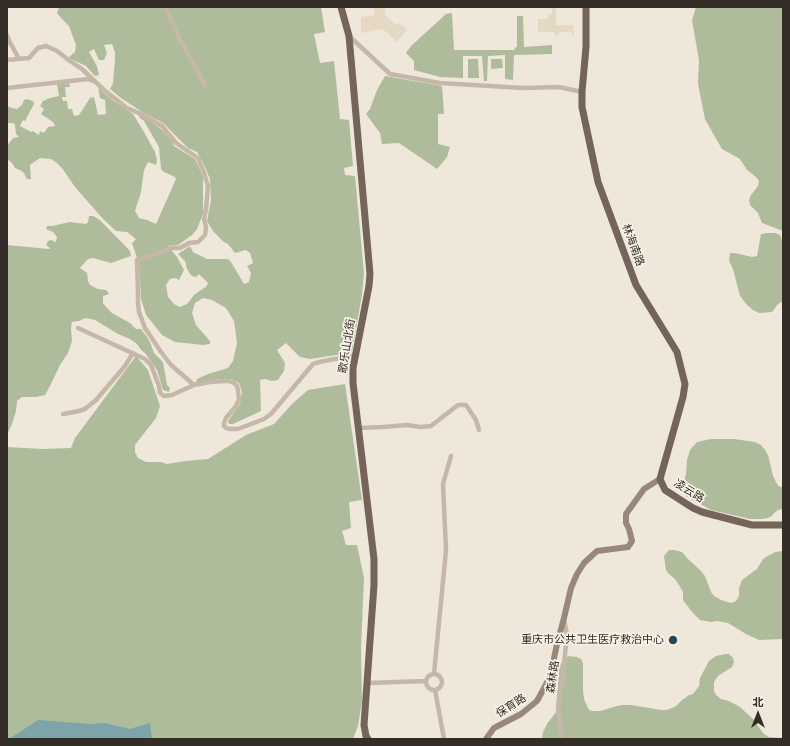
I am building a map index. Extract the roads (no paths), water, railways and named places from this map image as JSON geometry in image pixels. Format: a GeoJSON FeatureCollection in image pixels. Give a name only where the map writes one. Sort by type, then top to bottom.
{"type":"FeatureCollection","features":[{"type":"Feature","properties":{"kind":"main road","name":"歌乐山北街"},"geometry":{"type":"LineString","coordinates":[[341,7],[349,36],[370,274],[353,368],[353,383],[374,559],[374,585],[364,725],[368,739]]}},
{"type":"Feature","properties":{"kind":"main road","name":"林海南路"},"geometry":{"type":"LineString","coordinates":[[586,7],[586,47],[582,107],[598,182],[636,285],[677,352],[685,384],[683,397],[660,479]]}},
{"type":"Feature","properties":{"kind":"main road","name":"凌云路"},"geometry":{"type":"LineString","coordinates":[[564,618],[571,588],[584,563],[597,551],[628,547],[632,541],[626,523],[626,514],[644,489],[660,479],[665,490],[692,508],[702,512],[752,525],[783,524]]}},
{"type":"Feature","properties":{"kind":"main road","name":"保育路"},"geometry":{"type":"LineString","coordinates":[[486,739],[494,728],[521,714],[537,701],[550,677],[564,618]]}},
{"type":"Feature","properties":{"kind":"street"},"geometry":{"type":"LineString","coordinates":[[165,7],[178,36],[205,85]]}},
{"type":"Feature","properties":{"kind":"street"},"geometry":{"type":"LineString","coordinates":[[7,35],[19,59]]}},
{"type":"Feature","properties":{"kind":"street"},"geometry":{"type":"LineString","coordinates":[[349,36],[390,74],[440,83],[522,88],[559,87],[582,92]]}},
{"type":"Feature","properties":{"kind":"street"},"geometry":{"type":"LineString","coordinates":[[7,60],[30,58],[38,48],[46,46],[57,51],[82,68],[104,90],[127,108],[162,126],[176,143],[198,158],[208,186],[204,219],[206,227],[205,235],[198,242],[189,243],[180,248],[173,248],[137,260],[139,312],[145,328],[169,362],[194,385]]}},
{"type":"Feature","properties":{"kind":"street"},"geometry":{"type":"LineString","coordinates":[[7,88],[88,79],[96,82]]}},
{"type":"Feature","properties":{"kind":"street"},"geometry":{"type":"LineString","coordinates":[[78,328],[145,359],[151,365],[160,386],[160,393],[164,396],[172,395],[194,385],[210,382],[229,381],[234,383],[237,386],[239,398],[236,406],[226,418],[224,423],[226,428],[230,429],[238,429],[264,419],[271,414],[313,364],[356,355]]}},
{"type":"Feature","properties":{"kind":"street"},"geometry":{"type":"LineString","coordinates":[[63,414],[86,409],[96,400],[125,366],[133,353]]}},
{"type":"Feature","properties":{"kind":"street"},"geometry":{"type":"LineString","coordinates":[[358,428],[407,425],[421,427],[431,426],[458,405],[466,405],[476,420],[479,430]]}},
{"type":"Feature","properties":{"kind":"street"},"geometry":{"type":"LineString","coordinates":[[434,674],[446,550],[443,484],[451,456]]}},
{"type":"Feature","properties":{"kind":"street","name":"森林路"},"geometry":{"type":"LineString","coordinates":[[562,739],[558,705],[564,675],[567,634],[564,618]]}},
{"type":"Feature","properties":{"kind":"street"},"geometry":{"type":"LineString","coordinates":[[430,674],[434,674],[440,677],[442,682],[440,688],[432,690],[428,688],[425,682],[426,678],[430,674]]}},
{"type":"Feature","properties":{"kind":"street"},"geometry":{"type":"LineString","coordinates":[[367,683],[425,682]]}},
{"type":"Feature","properties":{"kind":"street"},"geometry":{"type":"LineString","coordinates":[[435,690],[444,739]]}},
{"type":"Feature","properties":{"kind":"water"},"geometry":{"type":"Polygon","coordinates":[[[38,720],[89,724],[105,723],[130,729],[150,723],[152,739],[9,739],[38,720]]]}},
{"type":"Feature","properties":{"kind":"place","name":"重庆市公共卫生医疗救治中心"},"geometry":{"type":"Point","coordinates":[673,640]}}]}
